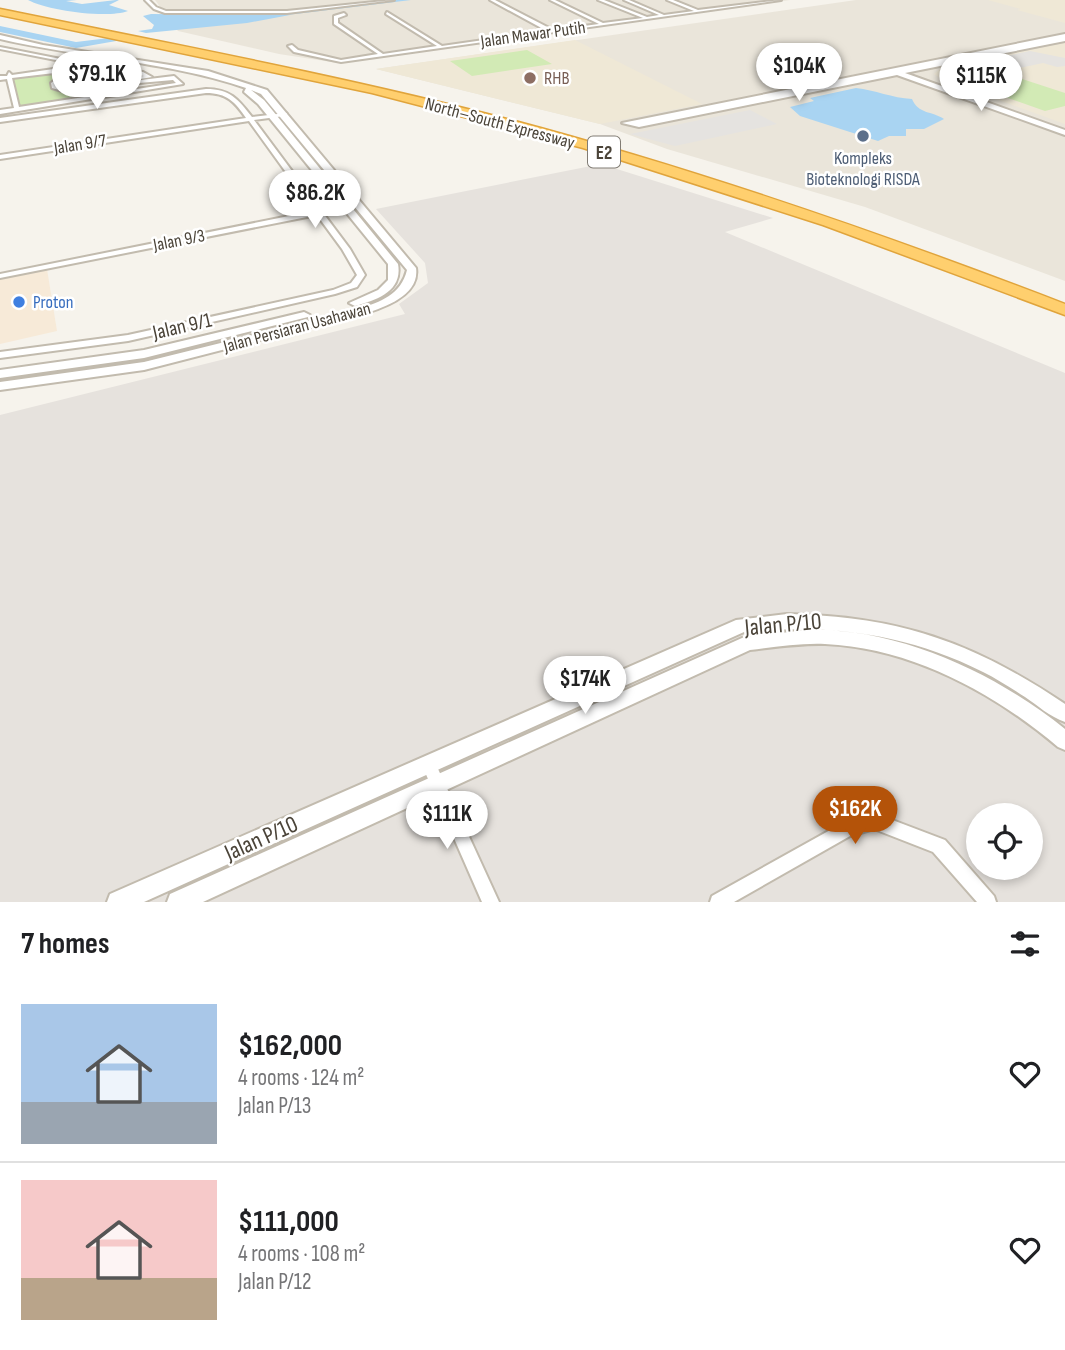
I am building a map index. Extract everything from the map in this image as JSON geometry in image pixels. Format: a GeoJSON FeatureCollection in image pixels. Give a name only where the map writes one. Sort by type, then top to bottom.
{"type":"FeatureCollection","features":[{"type":"Feature","properties":{"kind":"highway","name":"North–South Expressway"},"geometry":{"type":"LineString","coordinates":[[0,9],[434,97],[547,127],[826,212],[1065,298]]}},
{"type":"Feature","properties":{"kind":"highway","name":"North–South Expressway"},"geometry":{"type":"LineString","coordinates":[[131,36],[424,102],[537,131],[815,217],[945,262],[1065,310]]}},
{"type":"Feature","properties":{"kind":"street"},"geometry":{"type":"LineString","coordinates":[[148,0],[161,11],[287,12],[392,0]]}},
{"type":"Feature","properties":{"kind":"street"},"geometry":{"type":"LineString","coordinates":[[492,0],[551,31]]}},
{"type":"Feature","properties":{"kind":"street"},"geometry":{"type":"LineString","coordinates":[[552,0],[604,24]]}},
{"type":"Feature","properties":{"kind":"street"},"geometry":{"type":"LineString","coordinates":[[600,0],[648,18]]}},
{"type":"Feature","properties":{"kind":"street"},"geometry":{"type":"LineString","coordinates":[[613,0],[624,6],[625,10]]}},
{"type":"Feature","properties":{"kind":"street"},"geometry":{"type":"LineString","coordinates":[[626,0],[664,16]]}},
{"type":"Feature","properties":{"kind":"street"},"geometry":{"type":"LineString","coordinates":[[669,0],[699,11]]}},
{"type":"Feature","properties":{"kind":"street","name":"Jalan Mawar Putih"},"geometry":{"type":"LineString","coordinates":[[290,46],[290,49],[296,51],[338,61],[775,0]]}},
{"type":"Feature","properties":{"kind":"street"},"geometry":{"type":"LineString","coordinates":[[387,13],[441,47]]}},
{"type":"Feature","properties":{"kind":"street"},"geometry":{"type":"LineString","coordinates":[[344,14],[336,17],[336,23],[382,55]]}},
{"type":"Feature","properties":{"kind":"street"},"geometry":{"type":"LineString","coordinates":[[1065,37],[636,125],[626,123],[899,71],[1065,37]]}},
{"type":"Feature","properties":{"kind":"street","name":"Jalan Persiaran Usahawan"},"geometry":{"type":"LineString","coordinates":[[0,39],[201,75],[257,97],[393,264],[393,281],[372,298],[144,354],[0,374]]}},
{"type":"Feature","properties":{"kind":"street"},"geometry":{"type":"LineString","coordinates":[[0,48],[90,65]]}},
{"type":"Feature","properties":{"kind":"street"},"geometry":{"type":"LineString","coordinates":[[388,49],[395,53]]}},
{"type":"Feature","properties":{"kind":"street"},"geometry":{"type":"LineString","coordinates":[[0,78],[80,72],[125,71],[149,77],[65,90],[55,88],[56,81],[80,72],[90,65],[111,60]]}},
{"type":"Feature","properties":{"kind":"street","name":"Jalan Persiaran Usahawan"},"geometry":{"type":"LineString","coordinates":[[0,386],[144,366],[362,311],[388,301],[405,289],[412,271],[269,96],[247,84],[208,73],[111,60]]}},
{"type":"Feature","properties":{"kind":"street"},"geometry":{"type":"LineString","coordinates":[[928,81],[927,73],[934,65]]}},
{"type":"Feature","properties":{"kind":"street"},"geometry":{"type":"LineString","coordinates":[[0,71],[12,77]]}},
{"type":"Feature","properties":{"kind":"street"},"geometry":{"type":"LineString","coordinates":[[899,71],[1065,131]]}},
{"type":"Feature","properties":{"kind":"street"},"geometry":{"type":"LineString","coordinates":[[12,77],[17,109]]}},
{"type":"Feature","properties":{"kind":"street"},"geometry":{"type":"LineString","coordinates":[[866,79],[928,81]]}},
{"type":"Feature","properties":{"kind":"street"},"geometry":{"type":"LineString","coordinates":[[0,112],[180,84]]}},
{"type":"Feature","properties":{"kind":"street"},"geometry":{"type":"LineString","coordinates":[[0,120],[217,91],[233,98],[250,117],[319,212]]}},
{"type":"Feature","properties":{"kind":"street","name":"Jalan 9/7"},"geometry":{"type":"LineString","coordinates":[[0,157],[250,117],[284,114]]}},
{"type":"Feature","properties":{"kind":"street","name":"Jalan 9/3"},"geometry":{"type":"LineString","coordinates":[[0,276],[359,204]]}},
{"type":"Feature","properties":{"kind":"street","name":"Jalan 9/1"},"geometry":{"type":"LineString","coordinates":[[0,355],[128,338],[335,292],[360,280],[360,271],[319,212]]}},
{"type":"Feature","properties":{"kind":"street"},"geometry":{"type":"LineString","coordinates":[[0,268],[12,273]]}},
{"type":"Feature","properties":{"kind":"street","name":"Jalan P/10"},"geometry":{"type":"LineString","coordinates":[[118,902],[741,625],[781,620],[837,620],[891,630],[948,646],[999,670],[1065,714]]}},
{"type":"Feature","properties":{"kind":"street","name":"Jalan P/10"},"geometry":{"type":"LineString","coordinates":[[178,902],[748,643],[836,637],[889,647],[946,667],[1008,700],[1051,728],[1065,741]]}},
{"type":"Feature","properties":{"kind":"street"},"geometry":{"type":"LineString","coordinates":[[428,763],[491,902]]}},
{"type":"Feature","properties":{"kind":"street"},"geometry":{"type":"LineString","coordinates":[[718,902],[846,829],[874,821],[939,846],[988,902]]}},
{"type":"Feature","properties":{"kind":"shaded area"},"geometry":{"type":"Polygon","coordinates":[[[155,0],[790,0],[338,63],[279,54],[178,31],[155,0]]]}},
{"type":"Feature","properties":{"kind":"shaded area"},"geometry":{"type":"Polygon","coordinates":[[[856,0],[1065,0],[1065,281],[865,207],[667,149],[600,124],[376,69],[856,0]]]}},
{"type":"Feature","properties":{"kind":"shaded area"},"geometry":{"type":"Polygon","coordinates":[[[988,0],[1065,0],[1065,23],[1017,10],[1021,9],[988,0]]]}},
{"type":"Feature","properties":{"kind":"shaded area","name":"RHB"},"geometry":{"type":"Polygon","coordinates":[[[575,40],[702,104],[600,124],[376,69],[575,40]]]}},
{"type":"Feature","properties":{"kind":"shaded area"},"geometry":{"type":"Polygon","coordinates":[[[1065,43],[1065,124],[943,80],[934,74],[940,69],[1065,43]]]}},
{"type":"Feature","properties":{"kind":"shaded area"},"geometry":{"type":"Polygon","coordinates":[[[1030,51],[1065,58],[1065,66],[1043,63],[1015,69],[986,60],[1030,51]]]}},
{"type":"Feature","properties":{"kind":"shaded area"},"geometry":{"type":"Polygon","coordinates":[[[750,110],[777,124],[675,146],[630,134],[750,110]]]}},
{"type":"Feature","properties":{"kind":"shaded area"},"geometry":{"type":"Polygon","coordinates":[[[601,164],[773,218],[725,232],[1065,373],[1065,902],[0,902],[0,415],[405,314],[399,304],[428,283],[425,263],[376,209],[601,164]]]}},
{"type":"Feature","properties":{"kind":"shaded area","name":"Proton"},"geometry":{"type":"Polygon","coordinates":[[[47,269],[57,331],[0,344],[0,278],[47,269]]]}},
{"type":"Feature","properties":{"kind":"green space"},"geometry":{"type":"Polygon","coordinates":[[[527,50],[552,64],[472,76],[450,61],[527,50]]]}},
{"type":"Feature","properties":{"kind":"green space"},"geometry":{"type":"Polygon","coordinates":[[[79,68],[82,76],[56,81],[57,89],[78,90],[71,93],[73,101],[17,109],[12,77],[79,68]]]}},
{"type":"Feature","properties":{"kind":"green space"},"geometry":{"type":"Polygon","coordinates":[[[1007,74],[1065,93],[1065,106],[1045,111],[965,83],[1007,74]]]}},
{"type":"Feature","properties":{"kind":"water"},"geometry":{"type":"Polygon","coordinates":[[[28,0],[77,0],[66,1],[82,4],[119,0],[109,5],[128,11],[106,14],[76,12],[28,0]]]}},
{"type":"Feature","properties":{"kind":"water"},"geometry":{"type":"Polygon","coordinates":[[[290,15],[247,23],[146,33],[138,31],[152,29],[154,25],[143,16],[290,15]]]}},
{"type":"Feature","properties":{"kind":"water"},"geometry":{"type":"Polygon","coordinates":[[[856,88],[912,99],[922,110],[944,119],[924,129],[906,129],[906,136],[889,136],[878,141],[800,116],[790,107],[814,101],[810,98],[856,88]]]}},
{"type":"Feature","properties":{"kind":"waterway"},"geometry":{"type":"LineString","coordinates":[[270,16],[409,0]]}},
{"type":"Feature","properties":{"kind":"waterway"},"geometry":{"type":"LineString","coordinates":[[0,29],[76,45],[117,40]]}},
{"type":"Feature","properties":{"kind":"place","name":"RHB"},"geometry":{"type":"Point","coordinates":[530,78]}},
{"type":"Feature","properties":{"kind":"place","name":"Kompleks Bioteknologi RISDA"},"geometry":{"type":"Point","coordinates":[863,136]}},
{"type":"Feature","properties":{"kind":"place","name":"Proton"},"geometry":{"type":"Point","coordinates":[19,302]}}]}
